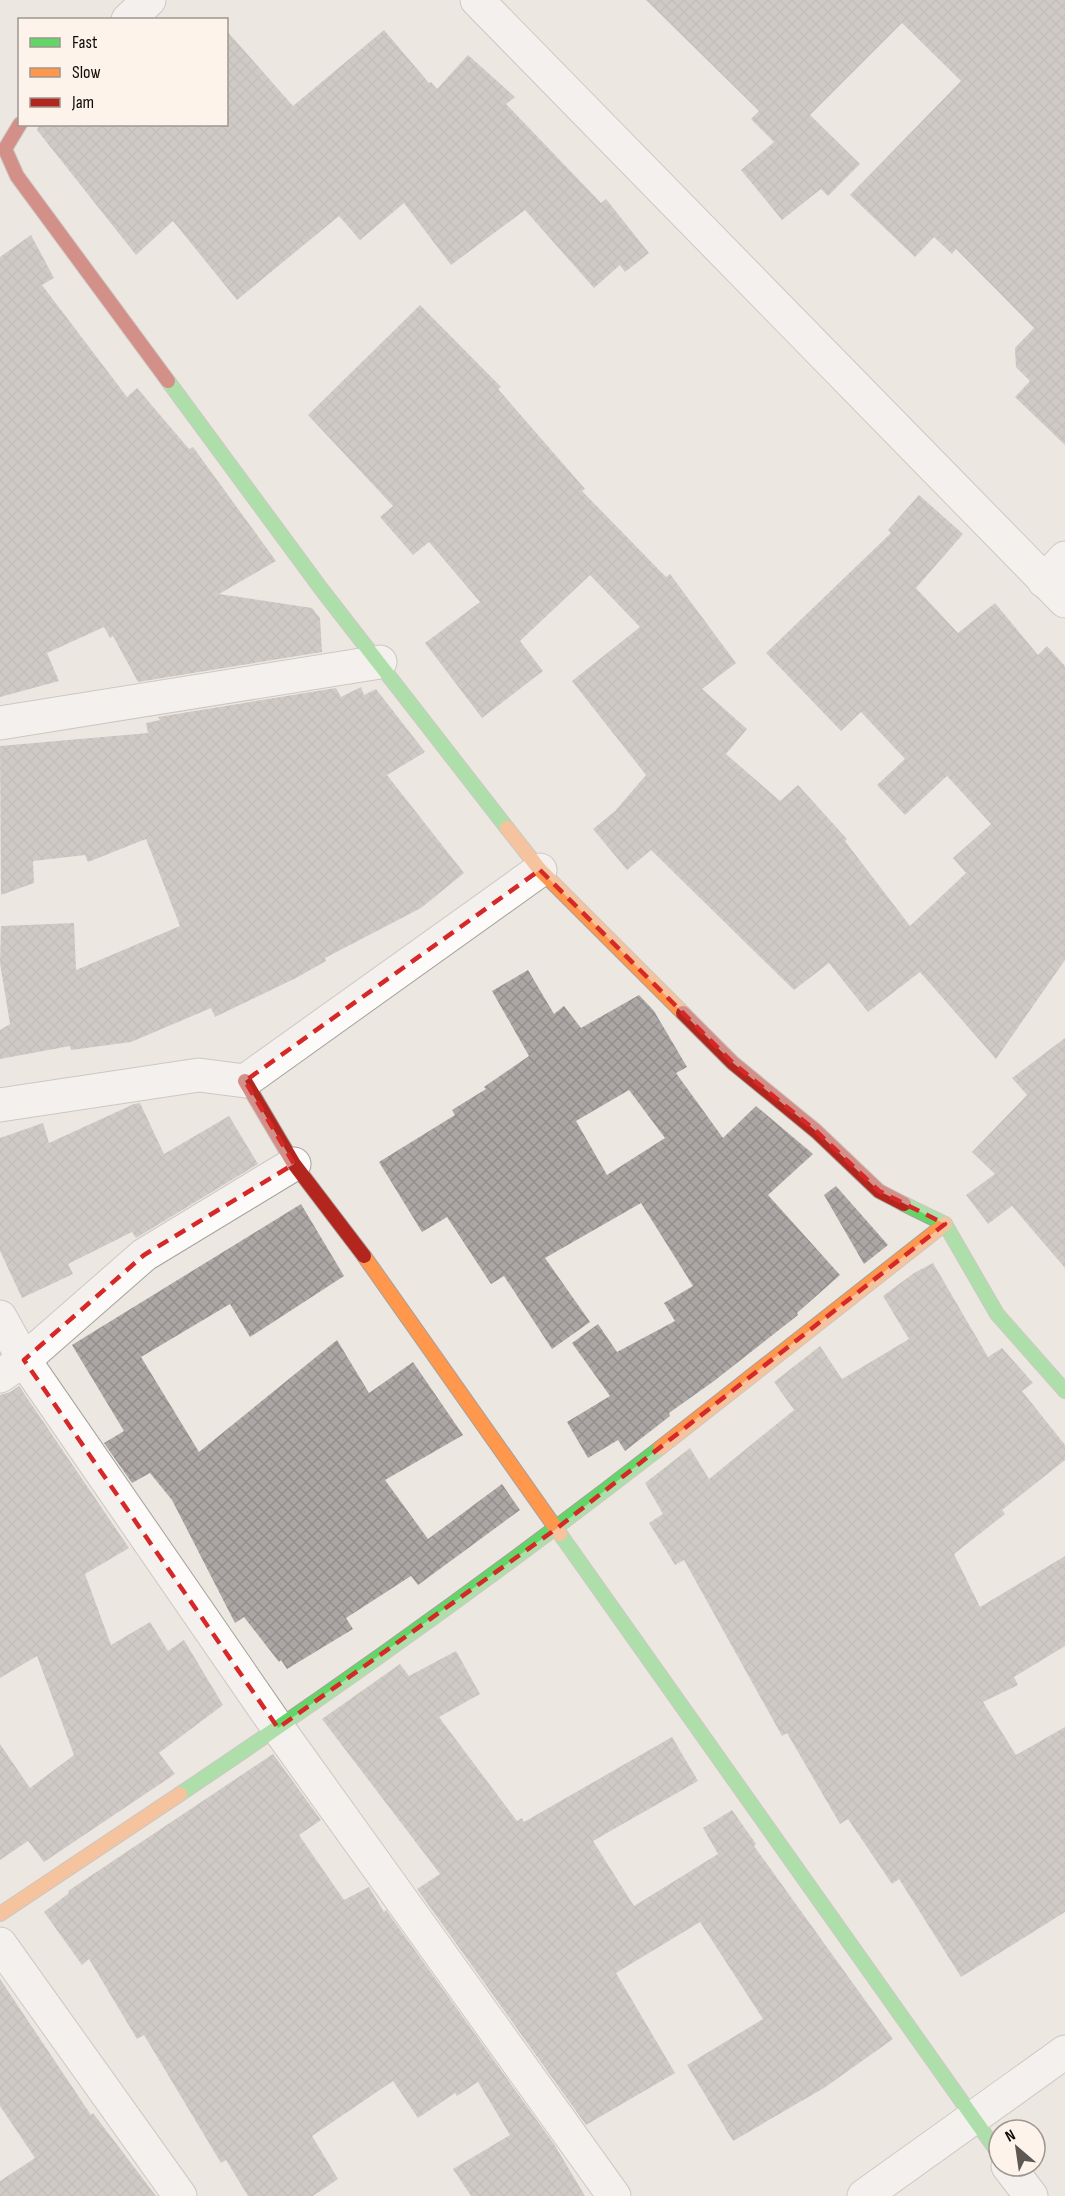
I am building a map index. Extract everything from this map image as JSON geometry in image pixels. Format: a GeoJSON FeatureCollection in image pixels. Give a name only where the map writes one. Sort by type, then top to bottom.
{"type":"FeatureCollection","features":[{"type":"Feature","properties":{"kind":"street"},"geometry":{"type":"LineString","coordinates":[[130,18],[149,0]]}},
{"type":"Feature","properties":{"kind":"street"},"geometry":{"type":"LineString","coordinates":[[477,0],[1058,580]]}},
{"type":"Feature","properties":{"kind":"street"},"geometry":{"type":"LineString","coordinates":[[19,126],[5,149],[17,176],[322,590],[540,870],[733,1063],[816,1131],[879,1191],[945,1224],[998,1314],[1065,1391]]}},
{"type":"Feature","properties":{"kind":"street"},"geometry":{"type":"LineString","coordinates":[[0,723],[380,662]]}},
{"type":"Feature","properties":{"kind":"street"},"geometry":{"type":"LineString","coordinates":[[0,1105],[199,1075],[245,1082],[540,870]]}},
{"type":"Feature","properties":{"kind":"street"},"geometry":{"type":"LineString","coordinates":[[245,1082],[294,1164],[356,1245],[987,2138]]}},
{"type":"Feature","properties":{"kind":"street"},"geometry":{"type":"LineString","coordinates":[[12,1368],[144,1255],[294,1164]]}},
{"type":"Feature","properties":{"kind":"street"},"geometry":{"type":"LineString","coordinates":[[0,1914],[278,1728],[556,1529],[945,1224]]}},
{"type":"Feature","properties":{"kind":"street"},"geometry":{"type":"LineString","coordinates":[[0,1317],[12,1368],[278,1728],[614,2196]]}},
{"type":"Feature","properties":{"kind":"street"},"geometry":{"type":"LineString","coordinates":[[0,1944],[180,2196]]}},
{"type":"Feature","properties":{"kind":"street"},"geometry":{"type":"LineString","coordinates":[[864,2196],[1065,2052]]}},
{"type":"Feature","properties":{"kind":"street"},"geometry":{"type":"LineString","coordinates":[[1017,2178],[1031,2196]]}},
{"type":"Feature","properties":{"kind":"highlighted area"},"geometry":{"type":"Polygon","coordinates":[[[540,870],[733,1063],[816,1131],[879,1191],[945,1224],[556,1529],[278,1728],[24,1360],[144,1255],[294,1164],[245,1081],[540,870]]]}},
{"type":"Feature","properties":{"kind":"building"},"geometry":{"type":"Polygon","coordinates":[[[646,0],[1065,0],[1065,445],[1015,397],[1030,381],[1016,367],[1015,348],[1034,328],[956,249],[952,254],[934,237],[915,257],[850,195],[961,81],[902,23],[810,115],[860,164],[828,196],[821,189],[782,220],[741,170],[774,142],[751,119],[759,111],[646,0]]]}},
{"type":"Feature","properties":{"kind":"building"},"geometry":{"type":"Polygon","coordinates":[[[384,30],[429,83],[431,82],[437,89],[468,55],[515,97],[506,104],[601,203],[606,199],[649,253],[625,272],[620,265],[594,288],[525,210],[451,265],[404,203],[360,240],[339,216],[237,300],[173,221],[136,255],[37,130],[38,126],[228,126],[228,32],[293,106],[384,30]]]}},
{"type":"Feature","properties":{"kind":"building"},"geometry":{"type":"Polygon","coordinates":[[[31,235],[54,278],[42,285],[127,397],[137,388],[189,449],[193,447],[276,561],[219,594],[312,608],[320,618],[322,652],[138,682],[113,636],[110,638],[104,627],[47,653],[59,681],[0,697],[0,257],[31,235]]]}},
{"type":"Feature","properties":{"kind":"building"},"geometry":{"type":"Polygon","coordinates":[[[420,305],[501,387],[498,389],[585,489],[582,491],[666,577],[670,574],[736,663],[702,689],[747,729],[726,754],[780,801],[798,785],[847,839],[845,841],[910,926],[966,873],[953,858],[991,824],[947,776],[905,815],[877,785],[905,759],[861,712],[841,731],[766,653],[891,533],[888,530],[919,495],[963,534],[916,588],[958,633],[995,603],[1038,655],[1047,646],[1065,666],[1065,960],[996,1059],[920,972],[868,1012],[829,963],[794,990],[651,850],[627,870],[593,829],[615,811],[646,775],[572,681],[640,627],[590,575],[520,641],[543,671],[482,718],[425,643],[480,602],[429,542],[413,555],[380,517],[393,506],[308,415],[420,305]]]}},
{"type":"Feature","properties":{"kind":"building"},"geometry":{"type":"Polygon","coordinates":[[[361,687],[364,695],[376,689],[425,752],[387,775],[464,873],[421,908],[325,958],[326,961],[296,978],[215,1017],[211,1008],[131,1042],[71,1050],[70,1046],[0,1059],[0,1030],[10,1024],[0,963],[1,926],[74,923],[76,970],[180,926],[146,839],[88,862],[85,855],[33,861],[34,883],[1,895],[0,746],[148,733],[146,723],[160,720],[158,717],[336,688],[341,697],[361,687]]]}},
{"type":"Feature","properties":{"kind":"building"},"geometry":{"type":"Polygon","coordinates":[[[528,970],[554,1014],[564,1006],[581,1028],[639,995],[654,1011],[687,1067],[676,1073],[723,1138],[756,1106],[813,1154],[768,1195],[840,1275],[797,1313],[798,1315],[669,1413],[670,1416],[625,1451],[618,1440],[588,1458],[567,1422],[610,1396],[572,1343],[598,1324],[617,1352],[675,1321],[664,1303],[693,1286],[641,1203],[545,1258],[590,1322],[552,1349],[504,1276],[491,1284],[447,1217],[422,1232],[379,1162],[455,1115],[452,1110],[486,1089],[484,1087],[529,1056],[492,991],[528,970]],[[629,1090],[576,1121],[607,1175],[665,1138],[629,1090]]]}},
{"type":"Feature","properties":{"kind":"building"},"geometry":{"type":"Polygon","coordinates":[[[1065,1038],[1065,1268],[1012,1206],[988,1224],[966,1195],[995,1174],[972,1152],[1027,1095],[1012,1078],[1065,1038]]]}},
{"type":"Feature","properties":{"kind":"building"},"geometry":{"type":"Polygon","coordinates":[[[140,1103],[164,1154],[229,1116],[258,1164],[136,1238],[132,1232],[68,1264],[73,1274],[22,1298],[0,1251],[0,1138],[43,1123],[49,1143],[140,1103]]]}},
{"type":"Feature","properties":{"kind":"building"},"geometry":{"type":"Polygon","coordinates":[[[836,1186],[888,1245],[864,1264],[824,1195],[836,1186]]]}},
{"type":"Feature","properties":{"kind":"building"},"geometry":{"type":"Polygon","coordinates":[[[301,1204],[344,1276],[250,1337],[230,1304],[141,1357],[199,1452],[337,1340],[369,1393],[413,1362],[463,1435],[385,1480],[428,1539],[502,1484],[520,1510],[418,1585],[411,1576],[346,1618],[353,1629],[287,1669],[244,1617],[235,1623],[172,1500],[150,1473],[132,1483],[104,1443],[124,1431],[72,1345],[301,1204]]]}},
{"type":"Feature","properties":{"kind":"building"},"geometry":{"type":"Polygon","coordinates":[[[933,1263],[988,1357],[1002,1348],[1033,1383],[1022,1391],[1065,1445],[1065,1460],[1002,1510],[1005,1514],[954,1554],[980,1607],[1065,1556],[1065,1646],[1014,1677],[1018,1685],[983,1702],[1016,1755],[1065,1727],[1065,1912],[961,1977],[899,1879],[892,1884],[848,1819],[840,1824],[787,1733],[782,1736],[684,1560],[675,1565],[649,1523],[663,1514],[645,1483],[690,1448],[709,1479],[794,1410],[774,1382],[820,1346],[842,1379],[909,1339],[883,1296],[914,1273],[933,1263]]]}},
{"type":"Feature","properties":{"kind":"building"},"geometry":{"type":"Polygon","coordinates":[[[19,1386],[129,1548],[85,1574],[111,1645],[150,1622],[168,1651],[184,1640],[223,1705],[159,1753],[175,1774],[44,1862],[28,1841],[0,1860],[0,1744],[30,1788],[74,1755],[37,1656],[0,1678],[0,1395],[19,1386]]]}},
{"type":"Feature","properties":{"kind":"building"},"geometry":{"type":"Polygon","coordinates":[[[456,1651],[480,1694],[439,1717],[517,1821],[522,1818],[524,1822],[672,1737],[698,1781],[593,1841],[634,1906],[718,1854],[703,1828],[732,1810],[756,1844],[754,1846],[893,2039],[824,2088],[733,2141],[687,2065],[763,2019],[700,1922],[616,1973],[675,2073],[586,2125],[417,1889],[440,1874],[322,1719],[400,1664],[409,1676],[456,1651]]]}},
{"type":"Feature","properties":{"kind":"building"},"geometry":{"type":"Polygon","coordinates":[[[273,1754],[321,1820],[299,1835],[344,1900],[369,1887],[384,1912],[386,1910],[554,2144],[585,2196],[471,2196],[453,2169],[510,2135],[478,2082],[457,2096],[455,2093],[418,2118],[393,2081],[312,2136],[338,2179],[313,2196],[248,2196],[226,2160],[221,2163],[144,2035],[137,2039],[89,1959],[82,1965],[44,1912],[69,1893],[68,1891],[273,1754]]]}},
{"type":"Feature","properties":{"kind":"building"},"geometry":{"type":"Polygon","coordinates":[[[0,1979],[91,2115],[93,2113],[156,2196],[0,2196],[0,2181],[35,2158],[0,2106],[0,1979]]]}},
{"type":"Feature","properties":{"kind":"traffic: fast"},"geometry":{"type":"LineString","coordinates":[[168,381],[322,590],[507,828]]}},
{"type":"Feature","properties":{"kind":"traffic: fast"},"geometry":{"type":"LineString","coordinates":[[904,1204],[945,1224],[997,1314],[1065,1391]]}},
{"type":"Feature","properties":{"kind":"traffic: fast"},"geometry":{"type":"LineString","coordinates":[[180,1794],[423,1625],[660,1448]]}},
{"type":"Feature","properties":{"kind":"traffic: fast"},"geometry":{"type":"LineString","coordinates":[[560,1534],[987,2137]]}},
{"type":"Feature","properties":{"kind":"traffic: slow"},"geometry":{"type":"LineString","coordinates":[[507,828],[540,870],[683,1013]]}},
{"type":"Feature","properties":{"kind":"traffic: slow"},"geometry":{"type":"LineString","coordinates":[[660,1448],[945,1224]]}},
{"type":"Feature","properties":{"kind":"traffic: slow"},"geometry":{"type":"LineString","coordinates":[[364,1256],[560,1534]]}},
{"type":"Feature","properties":{"kind":"traffic: slow"},"geometry":{"type":"LineString","coordinates":[[0,1914],[180,1794]]}},
{"type":"Feature","properties":{"kind":"traffic: jam"},"geometry":{"type":"LineString","coordinates":[[19,126],[5,149],[17,176],[168,381]]}},
{"type":"Feature","properties":{"kind":"traffic: jam"},"geometry":{"type":"LineString","coordinates":[[683,1013],[733,1063],[816,1131],[879,1191],[904,1204]]}},
{"type":"Feature","properties":{"kind":"traffic: jam"},"geometry":{"type":"LineString","coordinates":[[245,1081],[294,1164],[364,1256]]}}]}
